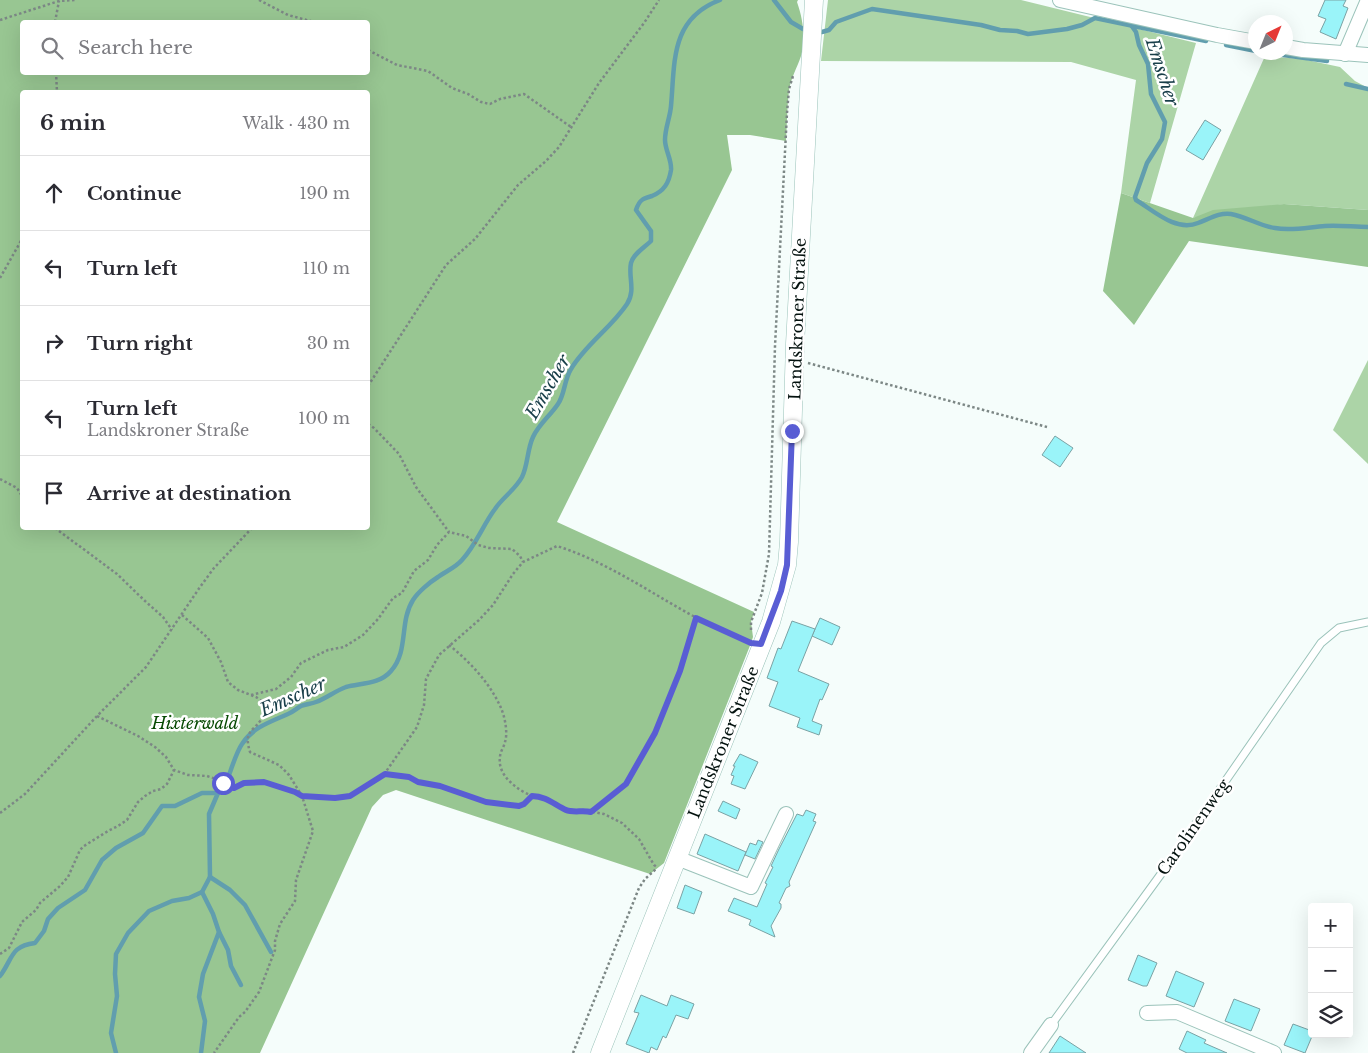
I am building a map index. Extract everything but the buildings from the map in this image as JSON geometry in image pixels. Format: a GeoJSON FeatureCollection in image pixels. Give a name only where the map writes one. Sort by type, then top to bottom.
{"type":"FeatureCollection","features":[{"type":"Feature","properties":{"kind":"street","name":"Landskroner Straße"},"geometry":{"type":"LineString","coordinates":[[600,1053],[670,861],[771,622],[787,565],[802,193],[814,0]]}},
{"type":"Feature","properties":{"kind":"street"},"geometry":{"type":"LineString","coordinates":[[1060,0],[1248,41]]}},
{"type":"Feature","properties":{"kind":"street"},"geometry":{"type":"LineString","coordinates":[[1345,54],[1368,0]]}},
{"type":"Feature","properties":{"kind":"street"},"geometry":{"type":"LineString","coordinates":[[1293,48],[1368,55]]}},
{"type":"Feature","properties":{"kind":"street"},"geometry":{"type":"LineString","coordinates":[[670,861],[751,887],[786,814]]}},
{"type":"Feature","properties":{"kind":"street"},"geometry":{"type":"LineString","coordinates":[[1146,1013],[1177,1012],[1274,1053]]}},
{"type":"Feature","properties":{"kind":"street","name":"Carolinenweg"},"geometry":{"type":"LineString","coordinates":[[1031,1053],[1052,1025]]}},
{"type":"Feature","properties":{"kind":"lane","name":"Carolinenweg"},"geometry":{"type":"LineString","coordinates":[[1052,1025],[1161,874],[1321,643],[1339,628],[1368,622]]}},
{"type":"Feature","properties":{"kind":"path"},"geometry":{"type":"LineString","coordinates":[[0,20],[59,1],[76,0]]}},
{"type":"Feature","properties":{"kind":"path"},"geometry":{"type":"LineString","coordinates":[[259,0],[288,15],[307,20]]}},
{"type":"Feature","properties":{"kind":"path"},"geometry":{"type":"LineString","coordinates":[[370,383],[446,265],[475,239],[518,185],[559,147],[599,83],[644,24],[659,0]]}},
{"type":"Feature","properties":{"kind":"path"},"geometry":{"type":"LineString","coordinates":[[55,20],[59,1]]}},
{"type":"Feature","properties":{"kind":"path"},"geometry":{"type":"LineString","coordinates":[[370,51],[397,65],[428,71],[452,88],[468,94],[481,102],[490,104],[500,99],[524,94],[571,126]]}},
{"type":"Feature","properties":{"kind":"path"},"geometry":{"type":"LineString","coordinates":[[97,716],[138,736],[155,747],[166,757],[174,770],[188,775],[207,776],[234,788],[244,783],[264,782],[302,796],[322,798],[350,796],[385,774],[417,727],[424,705],[426,680],[439,655],[494,605],[513,574],[523,562],[557,546],[620,573],[696,618],[751,643],[753,637],[751,622],[762,593],[769,554],[775,346],[788,113],[790,89],[795,69]]}},
{"type":"Feature","properties":{"kind":"path"},"geometry":{"type":"LineString","coordinates":[[56,75],[58,90]]}},
{"type":"Feature","properties":{"kind":"path"},"geometry":{"type":"LineString","coordinates":[[0,278],[20,243]]}},
{"type":"Feature","properties":{"kind":"path"},"geometry":{"type":"LineString","coordinates":[[795,360],[1047,427]]}},
{"type":"Feature","properties":{"kind":"path"},"geometry":{"type":"LineString","coordinates":[[370,425],[399,454],[416,487],[449,532],[466,536],[478,545],[489,548],[512,549],[520,556],[523,562]]}},
{"type":"Feature","properties":{"kind":"path"},"geometry":{"type":"LineString","coordinates":[[0,479],[17,488],[20,493]]}},
{"type":"Feature","properties":{"kind":"path"},"geometry":{"type":"LineString","coordinates":[[58,530],[117,574],[163,617],[172,630]]}},
{"type":"Feature","properties":{"kind":"path"},"geometry":{"type":"LineString","coordinates":[[0,813],[25,794],[97,716],[146,667],[209,574],[250,530]]}},
{"type":"Feature","properties":{"kind":"path"},"geometry":{"type":"LineString","coordinates":[[250,695],[276,689],[291,677],[301,663],[328,650],[344,647],[363,635],[378,619],[393,598],[402,593],[414,571],[428,560],[437,545],[449,532]]}},
{"type":"Feature","properties":{"kind":"path"},"geometry":{"type":"LineString","coordinates":[[182,615],[208,638],[221,662],[228,682],[238,690],[256,697],[266,704],[263,718],[249,731],[247,744],[250,752],[279,765],[289,775],[302,796],[313,831],[296,880],[295,901],[280,924],[275,941],[275,950],[259,992],[214,1053]]}},
{"type":"Feature","properties":{"kind":"path"},"geometry":{"type":"LineString","coordinates":[[591,812],[626,784],[655,733],[680,671],[696,618]]}},
{"type":"Feature","properties":{"kind":"path"},"geometry":{"type":"LineString","coordinates":[[449,645],[466,659],[477,672],[501,708],[505,720],[506,742],[499,758],[504,774],[519,790],[556,803],[568,811],[604,814],[622,823],[639,839],[654,865],[659,868]]}},
{"type":"Feature","properties":{"kind":"path"},"geometry":{"type":"LineString","coordinates":[[0,954],[9,948],[22,922],[68,877],[80,850],[127,820],[138,802],[167,784],[174,770]]}},
{"type":"Feature","properties":{"kind":"path"},"geometry":{"type":"LineString","coordinates":[[385,774],[409,777],[418,782],[440,786],[486,802],[519,806],[532,796]]}},
{"type":"Feature","properties":{"kind":"path"},"geometry":{"type":"LineString","coordinates":[[573,1053],[639,888],[645,878],[670,861]]}},
{"type":"Feature","properties":{"kind":"green space","name":"Hixterwald"},"geometry":{"type":"Polygon","coordinates":[[[0,0],[798,0],[803,29],[803,43],[801,56],[789,90],[786,141],[750,135],[727,135],[732,170],[557,522],[754,612],[751,622],[753,637],[751,643],[664,863],[650,874],[396,790],[383,795],[372,807],[260,1053],[0,1053],[0,0]]]}},
{"type":"Feature","properties":{"kind":"green space"},"geometry":{"type":"Polygon","coordinates":[[[828,0],[1021,0],[1196,43],[1150,203],[1121,193],[1136,80],[1071,62],[821,61],[828,0]]]}},
{"type":"Feature","properties":{"kind":"green space"},"geometry":{"type":"Polygon","coordinates":[[[1302,59],[1340,67],[1355,81],[1368,88],[1368,210],[1284,204],[1193,218],[1263,60],[1302,59]]]}},
{"type":"Feature","properties":{"kind":"green space"},"geometry":{"type":"Polygon","coordinates":[[[1121,193],[1193,218],[1213,210],[1284,204],[1368,210],[1368,267],[1189,241],[1134,325],[1103,291],[1121,193]]]}},
{"type":"Feature","properties":{"kind":"green space"},"geometry":{"type":"Polygon","coordinates":[[[1368,360],[1368,464],[1333,430],[1368,360]]]}},
{"type":"Feature","properties":{"kind":"waterway","name":"Emscher"},"geometry":{"type":"LineString","coordinates":[[116,1053],[111,1033],[117,996],[116,954],[128,933],[149,911],[172,901],[189,898],[202,892],[210,877],[209,814],[218,793],[224,789],[239,748],[251,733],[301,706],[314,703],[346,687],[376,681],[391,671],[400,655],[406,618],[413,600],[428,584],[456,565],[467,554],[495,509],[522,477],[533,437],[560,400],[571,369],[584,352],[621,313],[630,299],[630,268],[632,260],[651,241],[651,231],[636,210],[643,199],[663,189],[671,170],[665,136],[678,44],[692,18],[704,8],[720,0]]}},
{"type":"Feature","properties":{"kind":"waterway","name":"Emscher"},"geometry":{"type":"LineString","coordinates":[[774,0],[791,22],[803,29]]}},
{"type":"Feature","properties":{"kind":"waterway","name":"Emscher"},"geometry":{"type":"LineString","coordinates":[[822,32],[829,30],[836,22],[872,9],[1028,34],[1067,29],[1082,25],[1095,18],[1206,41]]}},
{"type":"Feature","properties":{"kind":"waterway","name":"Emscher"},"geometry":{"type":"LineString","coordinates":[[1131,25],[1136,32],[1139,45],[1148,64],[1151,94],[1165,122],[1162,139],[1147,163],[1135,197],[1136,200],[1173,223],[1182,225],[1190,225],[1227,214],[1237,215],[1269,227],[1281,229],[1330,226],[1368,227]]}},
{"type":"Feature","properties":{"kind":"waterway"},"geometry":{"type":"LineString","coordinates":[[1226,45],[1248,49]]}},
{"type":"Feature","properties":{"kind":"waterway"},"geometry":{"type":"LineString","coordinates":[[1293,56],[1327,61]]}},
{"type":"Feature","properties":{"kind":"waterway"},"geometry":{"type":"LineString","coordinates":[[1346,84],[1368,89]]}},
{"type":"Feature","properties":{"kind":"waterway","name":"Emscher"},"geometry":{"type":"LineString","coordinates":[[0,976],[16,950],[35,943],[44,931],[48,919],[58,908],[85,890],[102,860],[116,848],[143,833],[162,806],[175,806],[202,793],[218,793]]}},
{"type":"Feature","properties":{"kind":"waterway"},"geometry":{"type":"LineString","coordinates":[[210,877],[230,890],[245,905],[271,952]]}},
{"type":"Feature","properties":{"kind":"waterway"},"geometry":{"type":"LineString","coordinates":[[201,1053],[205,1021],[199,997],[203,974],[219,932],[213,914],[202,892]]}},
{"type":"Feature","properties":{"kind":"waterway"},"geometry":{"type":"LineString","coordinates":[[219,932],[228,950],[231,966],[241,985]]}},
{"type":"Feature","properties":{"kind":"route"},"geometry":{"type":"LineString","coordinates":[[223,783],[234,788],[244,783],[264,782],[302,796],[335,798],[350,796],[385,774],[394,774],[401,777],[409,777],[418,782],[440,786],[458,794],[486,802],[519,806],[532,796],[538,796],[556,803],[568,811],[584,810],[591,812],[626,784],[655,733],[680,671],[696,618],[751,643],[761,644],[771,622],[787,565],[792,431]]}}]}
